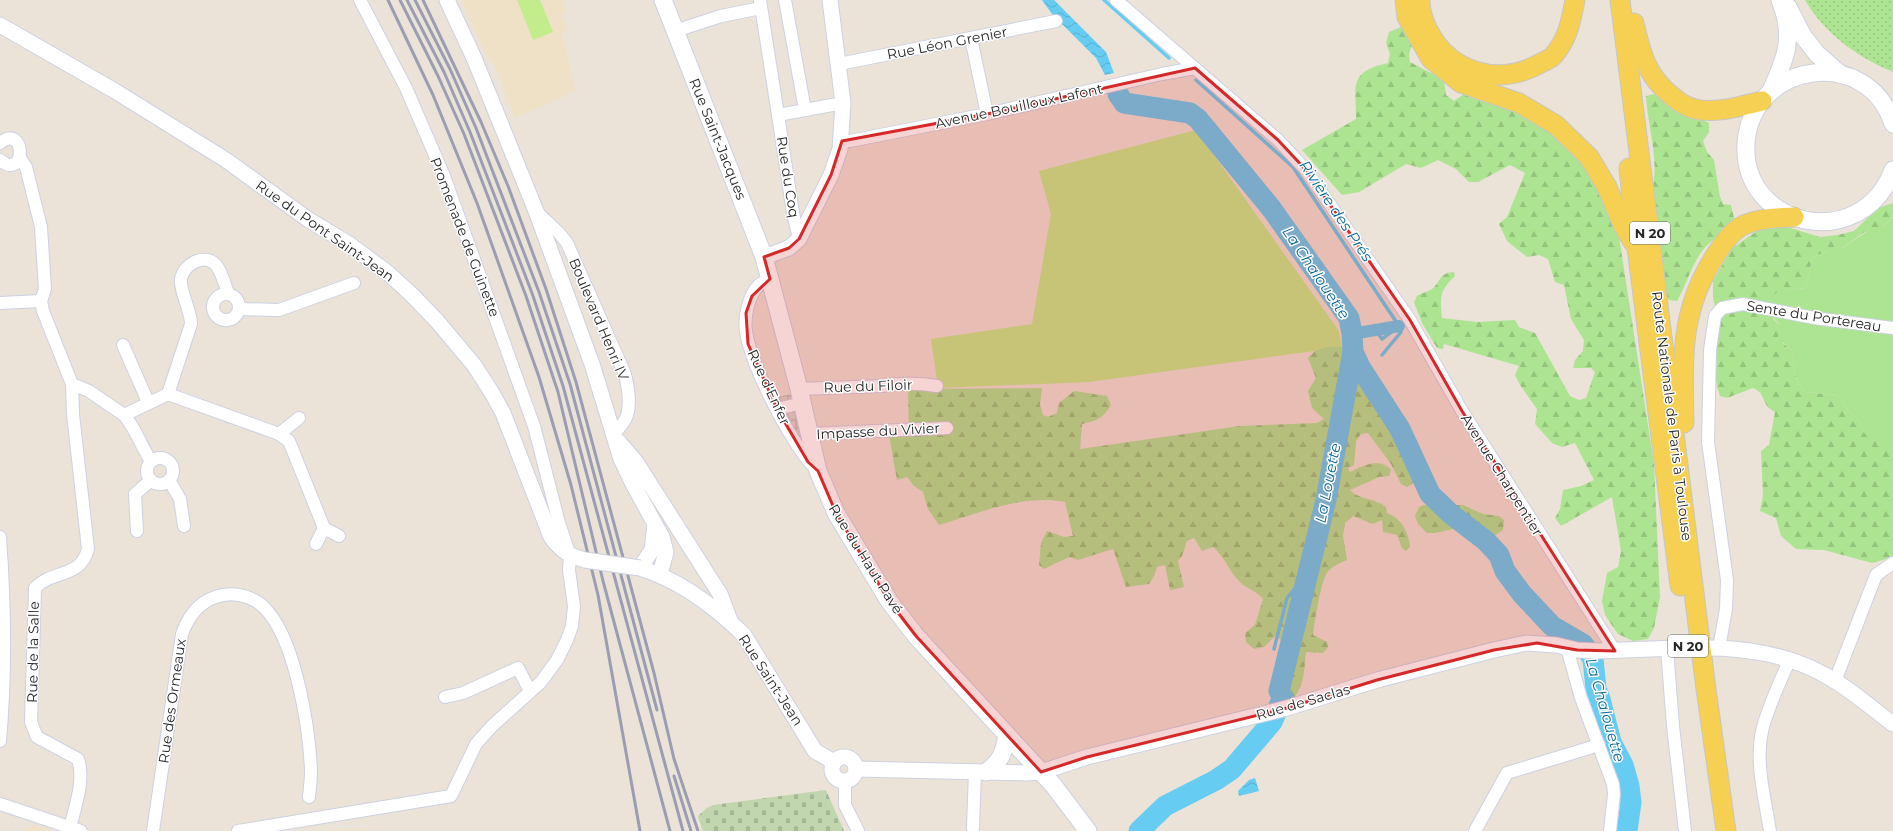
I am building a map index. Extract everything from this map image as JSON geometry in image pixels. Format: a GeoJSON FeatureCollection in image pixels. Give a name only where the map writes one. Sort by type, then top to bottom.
{"type":"FeatureCollection","features":[{"type":"Feature","properties":{"kind":"main road","name":"Rue Saint-Jacques"},"geometry":{"type":"LineString","coordinates":[[663,0],[764,257],[801,395]]}},
{"type":"Feature","properties":{"kind":"main road"},"geometry":{"type":"LineString","coordinates":[[1405,0],[1407,17],[1431,59],[1461,84],[1519,103],[1556,125],[1589,157],[1607,187],[1623,225],[1637,248]]}},
{"type":"Feature","properties":{"kind":"main road"},"geometry":{"type":"LineString","coordinates":[[1420,0],[1425,23],[1434,41],[1446,56],[1465,67],[1484,73],[1502,76],[1526,70],[1552,56],[1570,30],[1575,0]]}},
{"type":"Feature","properties":{"kind":"main road","name":"Route Nationale de Paris à Toulouse"},"geometry":{"type":"LineString","coordinates":[[1607,0],[1693,692],[1713,831]]}},
{"type":"Feature","properties":{"kind":"main road"},"geometry":{"type":"LineString","coordinates":[[1621,0],[1634,23],[1640,51],[1651,76],[1679,102],[1695,109],[1717,110],[1766,96],[1780,84],[1801,74],[1813,72],[1840,74],[1854,79],[1881,97],[1893,100]]}},
{"type":"Feature","properties":{"kind":"main road","name":"Route Nationale de Paris à Toulouse"},"geometry":{"type":"LineString","coordinates":[[1621,0],[1707,697],[1726,831]]}},
{"type":"Feature","properties":{"kind":"main road"},"geometry":{"type":"LineString","coordinates":[[1781,0],[1786,15],[1788,36],[1784,60],[1766,96],[1755,111],[1746,143],[1748,164],[1758,188],[1776,207],[1794,217]]}},
{"type":"Feature","properties":{"kind":"main road"},"geometry":{"type":"LineString","coordinates":[[1781,0],[1792,13],[1803,36],[1817,54],[1840,74]]}},
{"type":"Feature","properties":{"kind":"main road"},"geometry":{"type":"LineString","coordinates":[[1875,94],[1888,112],[1893,124]]}},
{"type":"Feature","properties":{"kind":"main road"},"geometry":{"type":"LineString","coordinates":[[1679,466],[1685,445],[1682,354],[1686,325],[1691,304],[1704,272],[1723,242],[1742,226],[1763,219],[1794,217],[1822,222],[1842,220],[1853,216],[1869,205],[1885,188],[1893,170]]}},
{"type":"Feature","properties":{"kind":"main road","name":"Rue du Haut Pavé"},"geometry":{"type":"LineString","coordinates":[[801,395],[818,471],[836,513],[889,601],[916,636],[1054,786],[1088,831]]}},
{"type":"Feature","properties":{"kind":"main road"},"geometry":{"type":"LineString","coordinates":[[980,771],[994,766],[1002,756],[1007,735]]}},
{"type":"Feature","properties":{"kind":"street","name":"Promenade de Guinette"},"geometry":{"type":"LineString","coordinates":[[238,831],[451,796],[476,744],[492,726],[545,676],[557,660],[572,626],[574,606],[569,570],[570,556],[559,523],[532,419],[444,176],[406,88],[360,0]]}},
{"type":"Feature","properties":{"kind":"street","name":"Boulevard Henri IV"},"geometry":{"type":"LineString","coordinates":[[447,0],[474,58],[536,211],[592,364],[613,435],[633,484],[662,537],[666,552],[660,574]]}},
{"type":"Feature","properties":{"kind":"street"},"geometry":{"type":"LineString","coordinates":[[785,0],[805,110]]}},
{"type":"Feature","properties":{"kind":"street"},"geometry":{"type":"LineString","coordinates":[[764,257],[789,248],[799,239],[831,175],[842,141],[843,103],[830,0]]}},
{"type":"Feature","properties":{"kind":"street","name":"Avenue Charpentier"},"geometry":{"type":"LineString","coordinates":[[1116,0],[1278,140],[1306,170],[1410,320],[1462,411],[1614,651]]}},
{"type":"Feature","properties":{"kind":"street"},"geometry":{"type":"LineString","coordinates":[[675,31],[760,4]]}},
{"type":"Feature","properties":{"kind":"street","name":"Rue du Coq"},"geometry":{"type":"LineString","coordinates":[[760,4],[793,214],[799,239]]}},
{"type":"Feature","properties":{"kind":"street","name":"Rue Léon Grenier"},"geometry":{"type":"LineString","coordinates":[[839,64],[1056,21]]}},
{"type":"Feature","properties":{"kind":"street","name":"Rue du Pont Saint-Jean"},"geometry":{"type":"LineString","coordinates":[[0,25],[115,91],[226,160],[309,220],[349,244],[388,273],[437,321],[474,366],[503,413],[551,537],[561,549],[570,556],[585,560],[640,568]]}},
{"type":"Feature","properties":{"kind":"street"},"geometry":{"type":"LineString","coordinates":[[971,38],[986,114]]}},
{"type":"Feature","properties":{"kind":"street","name":"Avenue Bouilloux Lafont"},"geometry":{"type":"LineString","coordinates":[[842,141],[850,142],[986,114],[1162,74],[1196,68]]}},
{"type":"Feature","properties":{"kind":"street"},"geometry":{"type":"LineString","coordinates":[[778,115],[843,103]]}},
{"type":"Feature","properties":{"kind":"street"},"geometry":{"type":"LineString","coordinates":[[0,143],[7,139],[15,141],[20,146],[20,158],[26,167],[41,228],[45,289],[41,301],[43,311],[72,384],[89,391],[124,415],[133,425],[144,450],[151,461]]}},
{"type":"Feature","properties":{"kind":"street"},"geometry":{"type":"LineString","coordinates":[[0,160],[9,164],[20,158]]}},
{"type":"Feature","properties":{"kind":"street","name":"Boulevard Henri IV"},"geometry":{"type":"LineString","coordinates":[[536,211],[559,233],[567,243],[625,374],[628,387],[628,408],[625,419],[613,435]]}},
{"type":"Feature","properties":{"kind":"street"},"geometry":{"type":"LineString","coordinates":[[168,394],[191,324],[191,314],[181,284],[184,271],[192,262],[201,260],[210,261],[216,265],[228,293],[236,298],[239,309],[235,317],[223,320],[216,315],[213,306],[219,296],[228,293]]}},
{"type":"Feature","properties":{"kind":"street","name":"Rue d'Enfer"},"geometry":{"type":"LineString","coordinates":[[770,280],[759,285],[752,296],[746,313],[746,330],[753,357],[777,409],[808,462],[818,471]]}},
{"type":"Feature","properties":{"kind":"street"},"geometry":{"type":"LineString","coordinates":[[239,309],[279,310],[354,283]]}},
{"type":"Feature","properties":{"kind":"street"},"geometry":{"type":"LineString","coordinates":[[0,304],[41,301]]}},
{"type":"Feature","properties":{"kind":"street","name":"Sente du Portereau"},"geometry":{"type":"LineString","coordinates":[[1714,648],[1726,609],[1727,580],[1708,442],[1710,350],[1715,316],[1722,308],[1743,304],[1814,318],[1893,328]]}},
{"type":"Feature","properties":{"kind":"street"},"geometry":{"type":"LineString","coordinates":[[123,345],[148,402]]}},
{"type":"Feature","properties":{"kind":"street","name":"Rue de la Salle"},"geometry":{"type":"LineString","coordinates":[[72,384],[73,414],[88,549],[85,560],[78,567],[40,582],[34,588],[31,722],[37,737],[78,759],[81,769],[76,829]]}},
{"type":"Feature","properties":{"kind":"street","name":"Rue du Filoir"},"geometry":{"type":"LineString","coordinates":[[777,409],[801,395],[894,384],[927,384],[937,386]]}},
{"type":"Feature","properties":{"kind":"street"},"geometry":{"type":"LineString","coordinates":[[124,415],[148,402],[168,394],[279,434],[289,441],[324,528],[339,536]]}},
{"type":"Feature","properties":{"kind":"street"},"geometry":{"type":"LineString","coordinates":[[279,434],[299,418]]}},
{"type":"Feature","properties":{"kind":"street","name":"Impasse du Vivier"},"geometry":{"type":"LineString","coordinates":[[809,434],[947,428]]}},
{"type":"Feature","properties":{"kind":"street","name":"Boulevard Henri IV"},"geometry":{"type":"LineString","coordinates":[[613,435],[636,462],[720,594],[732,624]]}},
{"type":"Feature","properties":{"kind":"street"},"geometry":{"type":"LineString","coordinates":[[162,458],[170,462],[173,471],[169,480],[162,484],[151,480],[146,471],[151,461],[162,458]]}},
{"type":"Feature","properties":{"kind":"street"},"geometry":{"type":"LineString","coordinates":[[137,531],[135,494],[151,480]]}},
{"type":"Feature","properties":{"kind":"street"},"geometry":{"type":"LineString","coordinates":[[169,480],[180,499],[184,526]]}},
{"type":"Feature","properties":{"kind":"street"},"geometry":{"type":"LineString","coordinates":[[531,488],[549,482]]}},
{"type":"Feature","properties":{"kind":"street"},"geometry":{"type":"LineString","coordinates":[[640,568],[652,550],[655,525]]}},
{"type":"Feature","properties":{"kind":"street"},"geometry":{"type":"LineString","coordinates":[[316,544],[324,528]]}},
{"type":"Feature","properties":{"kind":"street"},"geometry":{"type":"LineString","coordinates":[[0,537],[4,621],[3,709],[0,741]]}},
{"type":"Feature","properties":{"kind":"street"},"geometry":{"type":"LineString","coordinates":[[1834,681],[1876,575],[1893,563]]}},
{"type":"Feature","properties":{"kind":"street","name":"Rue Saint-Jean"},"geometry":{"type":"LineString","coordinates":[[640,568],[660,574],[683,587],[732,624],[744,635],[815,750],[834,762]]}},
{"type":"Feature","properties":{"kind":"street","name":"Rue des Ormeaux"},"geometry":{"type":"LineString","coordinates":[[153,831],[182,634],[192,612],[203,602],[216,596],[230,594],[244,596],[258,602],[269,612],[278,627],[292,661],[298,682],[304,714],[311,770],[309,797]]}},
{"type":"Feature","properties":{"kind":"street","name":"Rue de Saclas"},"geometry":{"type":"LineString","coordinates":[[1041,772],[1087,757],[1286,709],[1377,680],[1526,643],[1556,645],[1572,649],[1597,651],[1672,649]]}},
{"type":"Feature","properties":{"kind":"street"},"geometry":{"type":"LineString","coordinates":[[1714,648],[1790,659],[1820,672],[1893,724]]}},
{"type":"Feature","properties":{"kind":"street"},"geometry":{"type":"LineString","coordinates":[[1572,649],[1581,698],[1613,784],[1614,794],[1610,831]]}},
{"type":"Feature","properties":{"kind":"street"},"geometry":{"type":"LineString","coordinates":[[1672,649],[1673,726],[1685,831]]}},
{"type":"Feature","properties":{"kind":"street"},"geometry":{"type":"LineString","coordinates":[[1770,831],[1763,786],[1760,752],[1762,731],[1790,659]]}},
{"type":"Feature","properties":{"kind":"street"},"geometry":{"type":"LineString","coordinates":[[446,697],[463,693],[518,668],[530,691]]}},
{"type":"Feature","properties":{"kind":"street"},"geometry":{"type":"LineString","coordinates":[[1475,831],[1507,773],[1599,745]]}},
{"type":"Feature","properties":{"kind":"street"},"geometry":{"type":"LineString","coordinates":[[847,757],[854,763],[856,769],[853,776],[845,781],[840,781],[833,774],[832,769],[834,762],[838,758],[847,757]]}},
{"type":"Feature","properties":{"kind":"street"},"geometry":{"type":"LineString","coordinates":[[856,769],[1041,772]]}},
{"type":"Feature","properties":{"kind":"street"},"geometry":{"type":"LineString","coordinates":[[973,828],[980,771]]}},
{"type":"Feature","properties":{"kind":"street"},"geometry":{"type":"LineString","coordinates":[[845,781],[846,805],[858,831]]}},
{"type":"Feature","properties":{"kind":"street"},"geometry":{"type":"LineString","coordinates":[[0,804],[76,829]]}},
{"type":"Feature","properties":{"kind":"highlighted area"},"geometry":{"type":"Polygon","coordinates":[[[1195,68],[1278,140],[1306,170],[1410,320],[1462,411],[1615,651],[1577,650],[1537,643],[1494,650],[1377,680],[1287,708],[1087,757],[1041,772],[916,636],[889,601],[836,513],[818,471],[808,462],[777,409],[748,344],[746,313],[752,296],[770,279],[764,257],[789,248],[799,239],[831,175],[842,141],[987,114],[1195,68]]]}},
{"type":"Feature","properties":{"kind":"shaded area"},"geometry":{"type":"Polygon","coordinates":[[[461,0],[562,0],[566,12],[561,15],[568,30],[562,33],[576,91],[515,118],[495,66],[485,52],[461,0]]]}},
{"type":"Feature","properties":{"kind":"shaded area"},"geometry":{"type":"Polygon","coordinates":[[[791,394],[800,394],[818,471],[772,398],[791,394]]]}},
{"type":"Feature","properties":{"kind":"shaded area"},"geometry":{"type":"Polygon","coordinates":[[[34,825],[51,831],[22,831],[34,825]]]}},
{"type":"Feature","properties":{"kind":"shaded area"},"geometry":{"type":"Polygon","coordinates":[[[366,829],[367,831],[325,831],[366,829]]]}},
{"type":"Feature","properties":{"kind":"green space"},"geometry":{"type":"Polygon","coordinates":[[[517,0],[540,0],[553,32],[533,40],[517,0]]]}},
{"type":"Feature","properties":{"kind":"green space"},"geometry":{"type":"Polygon","coordinates":[[[1805,0],[1893,0],[1893,72],[1855,52],[1832,34],[1805,0]]]}},
{"type":"Feature","properties":{"kind":"green space"},"geometry":{"type":"Polygon","coordinates":[[[1408,24],[1414,39],[1409,54],[1410,62],[1444,80],[1446,95],[1454,101],[1464,94],[1491,90],[1578,149],[1616,217],[1654,464],[1660,597],[1654,628],[1648,639],[1633,641],[1618,634],[1605,615],[1602,601],[1607,573],[1618,567],[1621,551],[1612,497],[1561,526],[1555,518],[1560,509],[1563,490],[1581,486],[1594,480],[1575,443],[1562,447],[1552,443],[1535,424],[1537,409],[1520,385],[1515,375],[1519,366],[1444,344],[1443,349],[1437,348],[1422,323],[1414,302],[1417,296],[1432,289],[1445,274],[1454,272],[1455,276],[1443,290],[1441,299],[1442,318],[1477,322],[1515,320],[1519,327],[1535,333],[1570,396],[1579,400],[1586,398],[1595,372],[1591,368],[1573,368],[1575,360],[1583,351],[1584,340],[1571,319],[1564,285],[1555,282],[1548,259],[1539,255],[1527,257],[1507,241],[1499,224],[1507,217],[1525,173],[1510,165],[1478,182],[1469,182],[1456,169],[1438,160],[1421,168],[1406,164],[1359,192],[1342,195],[1302,150],[1356,119],[1355,97],[1357,82],[1360,76],[1366,71],[1388,63],[1390,54],[1386,43],[1389,32],[1408,24]]]}},
{"type":"Feature","properties":{"kind":"green space"},"geometry":{"type":"Polygon","coordinates":[[[1654,94],[1709,123],[1709,132],[1703,141],[1707,152],[1714,160],[1720,197],[1723,204],[1731,205],[1735,222],[1704,248],[1694,264],[1677,301],[1669,300],[1666,296],[1651,191],[1655,169],[1646,96],[1654,94]]]}},
{"type":"Feature","properties":{"kind":"green space"},"geometry":{"type":"Polygon","coordinates":[[[1196,130],[1339,331],[1342,347],[1326,347],[1314,351],[1089,382],[938,388],[931,339],[1032,324],[1051,214],[1039,171],[1196,130]]]}},
{"type":"Feature","properties":{"kind":"green space"},"geometry":{"type":"Polygon","coordinates":[[[1893,203],[1893,217],[1878,230],[1865,232],[1837,251],[1828,251],[1813,257],[1805,288],[1786,290],[1773,319],[1780,325],[1783,343],[1793,352],[1795,374],[1805,392],[1838,395],[1846,408],[1860,422],[1863,432],[1893,437],[1893,557],[1872,563],[1824,550],[1796,549],[1781,536],[1776,518],[1760,511],[1763,496],[1761,451],[1769,445],[1775,412],[1768,407],[1761,393],[1753,388],[1727,398],[1720,396],[1717,387],[1713,360],[1718,321],[1713,297],[1713,281],[1732,248],[1766,225],[1784,226],[1820,237],[1837,235],[1854,231],[1878,208],[1893,203]]]}},
{"type":"Feature","properties":{"kind":"green space"},"geometry":{"type":"Polygon","coordinates":[[[1893,217],[1893,437],[1870,438],[1863,432],[1860,422],[1846,408],[1838,395],[1805,392],[1795,374],[1793,352],[1778,337],[1780,325],[1768,312],[1774,294],[1786,290],[1805,288],[1813,257],[1828,251],[1837,251],[1871,229],[1878,229],[1884,226],[1893,217]]]}},
{"type":"Feature","properties":{"kind":"green space"},"geometry":{"type":"Polygon","coordinates":[[[1326,347],[1342,347],[1363,386],[1386,399],[1407,420],[1408,429],[1392,436],[1406,457],[1425,468],[1425,476],[1407,487],[1401,484],[1391,464],[1368,433],[1361,434],[1356,441],[1354,465],[1348,468],[1350,472],[1366,465],[1376,463],[1386,466],[1391,470],[1389,476],[1379,477],[1350,490],[1358,496],[1377,502],[1386,507],[1387,513],[1396,518],[1406,531],[1410,547],[1406,551],[1402,548],[1397,535],[1383,532],[1382,520],[1373,524],[1353,516],[1345,523],[1343,536],[1347,560],[1330,569],[1326,574],[1316,613],[1313,635],[1327,642],[1328,647],[1323,653],[1306,652],[1301,685],[1299,691],[1290,701],[1282,699],[1285,656],[1284,647],[1281,640],[1276,635],[1264,647],[1254,649],[1246,642],[1245,633],[1255,625],[1263,599],[1236,578],[1213,547],[1202,551],[1194,538],[1187,541],[1181,558],[1178,561],[1184,587],[1170,590],[1165,565],[1157,567],[1149,584],[1126,587],[1113,549],[1078,560],[1069,557],[1044,569],[1039,565],[1041,543],[1047,531],[1064,537],[1073,536],[1065,502],[1049,500],[1017,503],[986,510],[939,525],[928,509],[923,492],[914,486],[907,477],[897,480],[889,435],[909,432],[908,389],[1042,388],[1040,405],[1043,415],[1048,417],[1057,413],[1059,403],[1074,391],[1107,396],[1111,405],[1105,413],[1092,422],[1082,424],[1080,449],[1240,426],[1317,423],[1324,419],[1312,408],[1308,391],[1316,378],[1308,358],[1316,350],[1326,347]]]}},
{"type":"Feature","properties":{"kind":"green space"},"geometry":{"type":"Polygon","coordinates":[[[1424,505],[1463,505],[1483,514],[1499,516],[1504,520],[1503,530],[1494,536],[1481,530],[1462,527],[1435,533],[1427,533],[1418,524],[1415,516],[1419,507],[1424,505]]]}},
{"type":"Feature","properties":{"kind":"green space"},"geometry":{"type":"Polygon","coordinates":[[[826,790],[844,831],[703,831],[698,816],[713,805],[826,790]]]}},
{"type":"Feature","properties":{"kind":"water"},"geometry":{"type":"Polygon","coordinates":[[[1042,0],[1054,0],[1106,52],[1114,73],[1105,75],[1096,58],[1052,14],[1042,0]]]}},
{"type":"Feature","properties":{"kind":"water"},"geometry":{"type":"Polygon","coordinates":[[[1255,778],[1259,791],[1239,796],[1238,791],[1249,780],[1255,778]]]}},
{"type":"Feature","properties":{"kind":"waterway","name":"Rivière des Prés"},"geometry":{"type":"LineString","coordinates":[[1104,0],[1169,58]]}},
{"type":"Feature","properties":{"kind":"waterway","name":"Rivière des Prés"},"geometry":{"type":"LineString","coordinates":[[1196,80],[1293,167],[1399,326],[1401,332],[1382,355]]}},
{"type":"Feature","properties":{"kind":"waterway","name":"La Chalouette"},"geometry":{"type":"LineString","coordinates":[[1118,94],[1124,103],[1190,113],[1198,119],[1271,208],[1349,318],[1353,352],[1360,367],[1400,429],[1430,494],[1452,515],[1486,541],[1499,555],[1505,571],[1522,594],[1552,626],[1583,644],[1593,659],[1596,689],[1611,742],[1623,765],[1629,786],[1631,802],[1627,831]]}},
{"type":"Feature","properties":{"kind":"waterway"},"geometry":{"type":"LineString","coordinates":[[1352,334],[1375,329],[1382,339],[1399,326]]}},
{"type":"Feature","properties":{"kind":"waterway"},"geometry":{"type":"LineString","coordinates":[[1352,334],[1399,326]]}},
{"type":"Feature","properties":{"kind":"waterway","name":"La Louette"},"geometry":{"type":"LineString","coordinates":[[1139,831],[1165,806],[1216,780],[1232,769],[1272,722],[1283,697],[1279,691],[1326,500],[1353,352]]}},
{"type":"Feature","properties":{"kind":"waterway"},"geometry":{"type":"LineString","coordinates":[[1274,649],[1287,598],[1295,588],[1307,580]]}},
{"type":"Feature","properties":{"kind":"tunnel"},"geometry":{"type":"LineString","coordinates":[[1678,648],[1708,648]]}},
{"type":"Feature","properties":{"kind":"railway"},"geometry":{"type":"LineString","coordinates":[[388,0],[433,95],[477,203],[539,377],[571,485],[598,595],[640,831]]}},
{"type":"Feature","properties":{"kind":"railway"},"geometry":{"type":"LineString","coordinates":[[400,0],[438,76],[464,134],[526,296],[558,392],[603,581],[670,831]]}},
{"type":"Feature","properties":{"kind":"railway"},"geometry":{"type":"LineString","coordinates":[[407,0],[444,72],[470,132],[532,293],[563,386],[683,831]]}},
{"type":"Feature","properties":{"kind":"railway"},"geometry":{"type":"LineString","coordinates":[[415,0],[450,69],[476,128],[539,292],[570,384],[657,710]]}},
{"type":"Feature","properties":{"kind":"railway"},"geometry":{"type":"LineString","coordinates":[[423,0],[481,122],[508,186],[546,289],[576,382],[654,673],[674,759],[698,831]]}},
{"type":"Feature","properties":{"kind":"railway"},"geometry":{"type":"LineString","coordinates":[[674,776],[691,831]]}}]}
